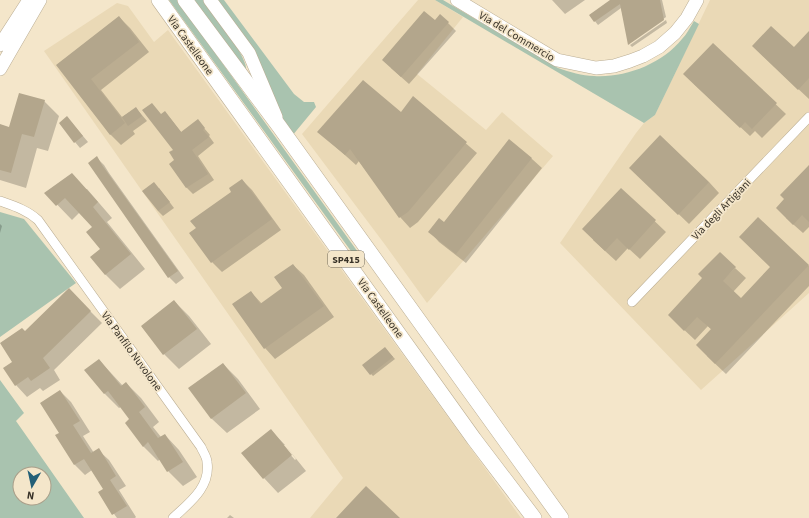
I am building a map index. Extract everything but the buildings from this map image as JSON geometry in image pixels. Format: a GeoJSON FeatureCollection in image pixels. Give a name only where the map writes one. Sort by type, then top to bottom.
{"type":"FeatureCollection","features":[{"type":"Feature","properties":{"kind":"main road","name":"Via Castelleone"},"geometry":{"type":"LineString","coordinates":[[159,0],[474,439],[534,518]]}},
{"type":"Feature","properties":{"kind":"main road","name":"Via Castelleone"},"geometry":{"type":"LineString","coordinates":[[185,0],[279,126],[561,518]]}},
{"type":"Feature","properties":{"kind":"street"},"geometry":{"type":"LineString","coordinates":[[0,45],[29,0]]}},
{"type":"Feature","properties":{"kind":"street"},"geometry":{"type":"LineString","coordinates":[[0,69],[40,0]]}},
{"type":"Feature","properties":{"kind":"street"},"geometry":{"type":"LineString","coordinates":[[210,0],[249,53],[279,126]]}},
{"type":"Feature","properties":{"kind":"street","name":"Via del Commercio"},"geometry":{"type":"LineString","coordinates":[[457,0],[557,60],[596,68],[614,66],[630,61],[659,47],[675,34],[687,18],[697,0]]}},
{"type":"Feature","properties":{"kind":"street","name":"Via degli Artigiani"},"geometry":{"type":"LineString","coordinates":[[632,302],[809,117]]}},
{"type":"Feature","properties":{"kind":"street","name":"Via Panfilo Nuvolone"},"geometry":{"type":"LineString","coordinates":[[0,201],[20,208],[38,220],[201,447],[208,461],[207,476],[200,493],[173,518]]}},
{"type":"Feature","properties":{"kind":"shaded area"},"geometry":{"type":"Polygon","coordinates":[[[418,0],[435,0],[463,17],[417,74],[486,130],[502,112],[553,156],[427,303],[302,134],[418,0]]]}},
{"type":"Feature","properties":{"kind":"shaded area"},"geometry":{"type":"Polygon","coordinates":[[[710,0],[809,0],[809,293],[701,390],[560,243],[636,133],[644,123],[655,115],[710,0]]]}},
{"type":"Feature","properties":{"kind":"shaded area"},"geometry":{"type":"Polygon","coordinates":[[[117,3],[128,6],[154,42],[168,30],[521,518],[310,518],[343,478],[44,51],[117,3]]]}},
{"type":"Feature","properties":{"kind":"green space"},"geometry":{"type":"Polygon","coordinates":[[[169,0],[177,0],[360,255],[356,258],[169,0]]]}},
{"type":"Feature","properties":{"kind":"green space"},"geometry":{"type":"Polygon","coordinates":[[[193,0],[203,0],[208,6],[236,45],[245,63],[246,69],[245,69],[193,0]]]}},
{"type":"Feature","properties":{"kind":"green space"},"geometry":{"type":"Polygon","coordinates":[[[215,0],[224,0],[294,94],[304,102],[314,102],[316,107],[292,136],[281,120],[215,0]]]}},
{"type":"Feature","properties":{"kind":"green space"},"geometry":{"type":"Polygon","coordinates":[[[435,0],[443,0],[558,68],[576,74],[590,76],[618,75],[642,68],[664,56],[674,48],[694,21],[699,24],[655,115],[644,123],[435,0]]]}},
{"type":"Feature","properties":{"kind":"green space"},"geometry":{"type":"Polygon","coordinates":[[[0,212],[24,219],[76,283],[0,337],[0,212]]]}},
{"type":"Feature","properties":{"kind":"green space"},"geometry":{"type":"Polygon","coordinates":[[[0,380],[24,413],[16,421],[48,466],[12,466],[12,506],[52,506],[52,472],[84,518],[0,518],[0,380]]]}}]}
